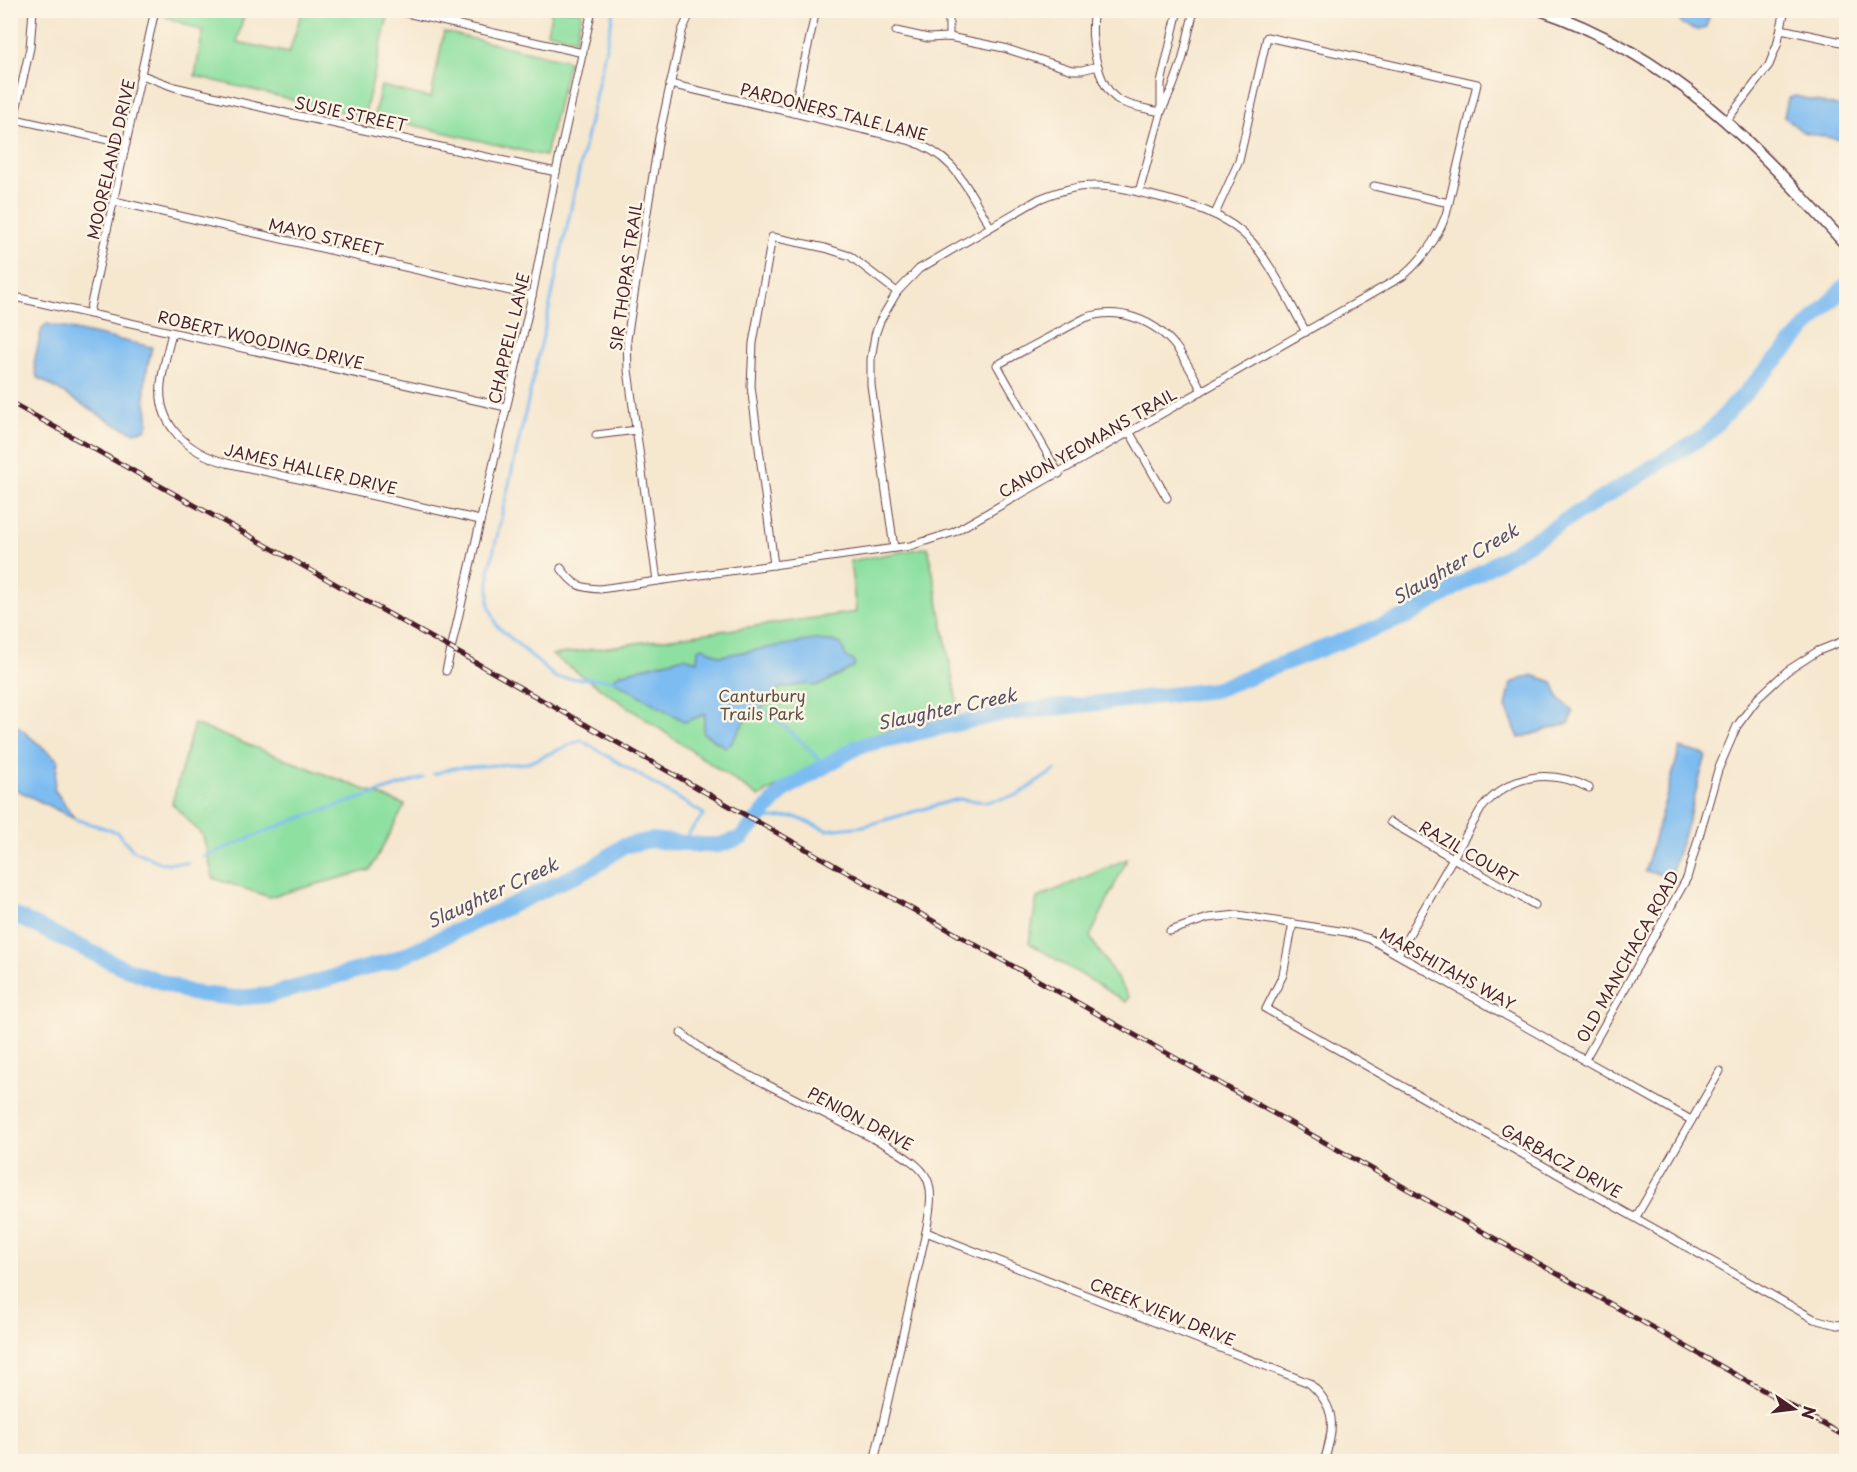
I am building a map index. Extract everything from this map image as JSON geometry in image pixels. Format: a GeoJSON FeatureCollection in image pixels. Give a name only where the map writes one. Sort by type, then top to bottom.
{"type":"FeatureCollection","features":[{"type":"Feature","properties":{"kind":"main road"},"geometry":{"type":"LineString","coordinates":[[1540,10],[1584,28],[1634,53],[1681,84],[1726,120],[1759,151],[1843,241]]}},
{"type":"Feature","properties":{"kind":"street"},"geometry":{"type":"LineString","coordinates":[[10,137],[30,48],[33,10]]}},
{"type":"Feature","properties":{"kind":"street","name":"MOORELAND DRIVE"},"geometry":{"type":"LineString","coordinates":[[89,313],[155,10]]}},
{"type":"Feature","properties":{"kind":"street"},"geometry":{"type":"LineString","coordinates":[[393,10],[583,53]]}},
{"type":"Feature","properties":{"kind":"street","name":"CHAPPELL LANE"},"geometry":{"type":"LineString","coordinates":[[446,671],[532,296],[556,172],[592,10]]}},
{"type":"Feature","properties":{"kind":"street"},"geometry":{"type":"LineString","coordinates":[[793,113],[816,10]]}},
{"type":"Feature","properties":{"kind":"street"},"geometry":{"type":"LineString","coordinates":[[949,10],[949,37]]}},
{"type":"Feature","properties":{"kind":"street"},"geometry":{"type":"LineString","coordinates":[[1094,10],[1092,36],[1098,66],[1108,89],[1118,100],[1161,112]]}},
{"type":"Feature","properties":{"kind":"street"},"geometry":{"type":"LineString","coordinates":[[1161,112],[1161,83],[1178,10]]}},
{"type":"Feature","properties":{"kind":"street"},"geometry":{"type":"LineString","coordinates":[[1139,192],[1161,112],[1176,78],[1194,10]]}},
{"type":"Feature","properties":{"kind":"street"},"geometry":{"type":"LineString","coordinates":[[1726,120],[1769,65],[1785,10]]}},
{"type":"Feature","properties":{"kind":"street","name":"SIR THOPAS TRAIL"},"geometry":{"type":"LineString","coordinates":[[657,581],[627,359],[627,339],[659,137],[682,31],[690,13]]}},
{"type":"Feature","properties":{"kind":"street"},"geometry":{"type":"LineString","coordinates":[[1781,28],[1846,43]]}},
{"type":"Feature","properties":{"kind":"street"},"geometry":{"type":"LineString","coordinates":[[896,31],[928,38],[949,37],[1004,48],[1072,70],[1098,66]]}},
{"type":"Feature","properties":{"kind":"street","name":"CANON YEOMANS TRAIL"},"geometry":{"type":"LineString","coordinates":[[561,568],[570,580],[582,587],[590,588],[657,581],[920,544],[954,532],[1393,284],[1413,268],[1436,238],[1449,203],[1477,84],[1268,37],[1239,161],[1215,214]]}},
{"type":"Feature","properties":{"kind":"street","name":"SUSIE STREET"},"geometry":{"type":"LineString","coordinates":[[142,75],[174,87],[279,112],[556,172]]}},
{"type":"Feature","properties":{"kind":"street","name":"PARDONERS TALE LANE"},"geometry":{"type":"LineString","coordinates":[[670,84],[908,140],[930,148],[948,160],[990,226]]}},
{"type":"Feature","properties":{"kind":"street"},"geometry":{"type":"LineString","coordinates":[[15,119],[126,144]]}},
{"type":"Feature","properties":{"kind":"street"},"geometry":{"type":"LineString","coordinates":[[894,548],[870,372],[875,335],[880,321],[897,292],[919,269],[1040,199],[1077,187],[1100,185],[1139,192],[1215,214],[1240,231],[1258,251],[1306,332]]}},
{"type":"Feature","properties":{"kind":"street"},"geometry":{"type":"LineString","coordinates":[[1374,186],[1449,203]]}},
{"type":"Feature","properties":{"kind":"street","name":"MAYO STREET"},"geometry":{"type":"LineString","coordinates":[[114,201],[532,296]]}},
{"type":"Feature","properties":{"kind":"street"},"geometry":{"type":"LineString","coordinates":[[774,565],[751,386],[753,343],[772,237],[840,252],[859,262],[897,292]]}},
{"type":"Feature","properties":{"kind":"street","name":"ROBERT WOODING DRIVE"},"geometry":{"type":"LineString","coordinates":[[10,296],[506,407]]}},
{"type":"Feature","properties":{"kind":"street"},"geometry":{"type":"LineString","coordinates":[[1059,474],[997,365],[1085,318],[1094,315],[1118,314],[1142,321],[1167,336],[1182,354],[1202,391]]}},
{"type":"Feature","properties":{"kind":"street","name":"JAMES HALLER DRIVE"},"geometry":{"type":"LineString","coordinates":[[172,333],[161,383],[164,412],[176,433],[202,456],[227,464],[480,520]]}},
{"type":"Feature","properties":{"kind":"street"},"geometry":{"type":"LineString","coordinates":[[596,435],[637,430]]}},
{"type":"Feature","properties":{"kind":"street"},"geometry":{"type":"LineString","coordinates":[[1130,432],[1167,498]]}},
{"type":"Feature","properties":{"kind":"street","name":"OLD MANCHACA ROAD"},"geometry":{"type":"LineString","coordinates":[[1584,1061],[1687,878],[1718,770],[1737,726],[1758,698],[1787,671],[1818,651],[1846,640]]}},
{"type":"Feature","properties":{"kind":"street"},"geometry":{"type":"LineString","coordinates":[[1398,954],[1481,809],[1496,794],[1512,784],[1530,778],[1557,776],[1588,788]]}},
{"type":"Feature","properties":{"kind":"street","name":"RAZIL COURT"},"geometry":{"type":"LineString","coordinates":[[1390,822],[1535,905]]}},
{"type":"Feature","properties":{"kind":"street","name":"MARSHITAHS WAY"},"geometry":{"type":"LineString","coordinates":[[1170,931],[1196,921],[1228,915],[1293,923],[1359,936],[1398,954],[1691,1120]]}},
{"type":"Feature","properties":{"kind":"street","name":"GARBACZ DRIVE"},"geometry":{"type":"LineString","coordinates":[[1293,923],[1283,975],[1266,1009],[1814,1319],[1837,1325],[1846,1324]]}},
{"type":"Feature","properties":{"kind":"street","name":"PENION DRIVE"},"geometry":{"type":"LineString","coordinates":[[681,1033],[713,1057],[912,1160],[930,1185],[931,1203],[926,1232],[874,1461]]}},
{"type":"Feature","properties":{"kind":"street"},"geometry":{"type":"LineString","coordinates":[[1636,1217],[1720,1071]]}},
{"type":"Feature","properties":{"kind":"street","name":"CREEK VIEW DRIVE"},"geometry":{"type":"LineString","coordinates":[[926,1232],[1309,1383],[1328,1403],[1332,1419],[1330,1440],[1324,1461]]}},
{"type":"Feature","properties":{"kind":"green space"},"geometry":{"type":"Polygon","coordinates":[[[167,10],[245,11],[237,42],[289,53],[302,11],[355,11],[388,16],[364,117],[195,76],[203,31],[166,17],[167,10]]]}},
{"type":"Feature","properties":{"kind":"green space"},"geometry":{"type":"Polygon","coordinates":[[[552,10],[582,11],[576,39],[547,32],[552,10]]]}},
{"type":"Feature","properties":{"kind":"green space"},"geometry":{"type":"Polygon","coordinates":[[[444,32],[569,61],[545,156],[374,116],[381,86],[431,98],[444,32]]]}},
{"type":"Feature","properties":{"kind":"green space","name":"Canturbury Trails Park"},"geometry":{"type":"Polygon","coordinates":[[[928,547],[959,712],[856,740],[759,797],[552,655],[856,612],[850,561],[928,547]]]}},
{"type":"Feature","properties":{"kind":"green space"},"geometry":{"type":"Polygon","coordinates":[[[194,724],[405,805],[370,870],[269,897],[213,878],[203,836],[172,803],[194,724]]]}},
{"type":"Feature","properties":{"kind":"green space"},"geometry":{"type":"Polygon","coordinates":[[[1127,859],[1090,937],[1129,997],[1126,1002],[1029,943],[1037,898],[1127,859]]]}},
{"type":"Feature","properties":{"kind":"water"},"geometry":{"type":"Polygon","coordinates":[[[1682,10],[1711,11],[1706,27],[1698,30],[1682,25],[1679,18],[1682,10]]]}},
{"type":"Feature","properties":{"kind":"water"},"geometry":{"type":"Polygon","coordinates":[[[1795,96],[1846,108],[1846,141],[1803,132],[1784,117],[1788,98],[1795,96]]]}},
{"type":"Feature","properties":{"kind":"water"},"geometry":{"type":"Polygon","coordinates":[[[47,324],[152,347],[145,384],[148,418],[145,430],[133,432],[113,423],[37,377],[34,363],[42,328],[47,324]]]}},
{"type":"Feature","properties":{"kind":"water"},"geometry":{"type":"Polygon","coordinates":[[[814,640],[841,644],[847,658],[854,661],[854,667],[815,686],[807,684],[781,688],[753,719],[746,719],[731,744],[725,747],[703,733],[705,714],[685,722],[615,681],[614,678],[620,674],[684,657],[697,661],[698,649],[703,647],[720,656],[814,640]]]}},
{"type":"Feature","properties":{"kind":"water"},"geometry":{"type":"Polygon","coordinates":[[[1532,675],[1553,682],[1559,698],[1573,711],[1570,723],[1519,738],[1506,707],[1511,683],[1532,675]]]}},
{"type":"Feature","properties":{"kind":"water"},"geometry":{"type":"Polygon","coordinates":[[[11,721],[58,760],[54,789],[75,819],[11,785],[11,721]]]}},
{"type":"Feature","properties":{"kind":"water"},"geometry":{"type":"Polygon","coordinates":[[[1680,748],[1706,755],[1670,877],[1645,871],[1680,748]]]}},
{"type":"Feature","properties":{"kind":"waterway"},"geometry":{"type":"LineString","coordinates":[[614,10],[489,571],[489,605],[497,626],[556,678],[618,680]]}},
{"type":"Feature","properties":{"kind":"waterway","name":"Slaughter Creek"},"geometry":{"type":"LineString","coordinates":[[10,913],[122,967],[191,993],[236,998],[270,995],[394,960],[597,865],[623,846],[651,840],[719,845],[741,838],[784,790],[859,746],[999,714],[1214,690],[1412,614],[1707,434],[1846,285]]}},
{"type":"Feature","properties":{"kind":"waterway"},"geometry":{"type":"LineString","coordinates":[[767,711],[825,766]]}},
{"type":"Feature","properties":{"kind":"waterway"},"geometry":{"type":"LineString","coordinates":[[434,774],[453,768],[528,763],[581,740],[704,814],[682,842]]}},
{"type":"Feature","properties":{"kind":"waterway"},"geometry":{"type":"LineString","coordinates":[[758,819],[795,817],[827,830],[864,826],[958,799],[986,802],[1018,795],[1055,770]]}},
{"type":"Feature","properties":{"kind":"waterway"},"geometry":{"type":"LineString","coordinates":[[203,857],[294,820],[423,778]]}},
{"type":"Feature","properties":{"kind":"waterway"},"geometry":{"type":"LineString","coordinates":[[75,819],[117,832],[133,850],[161,863],[188,863]]}},
{"type":"Feature","properties":{"kind":"railway"},"geometry":{"type":"LineString","coordinates":[[10,402],[1846,1437]]}}]}
